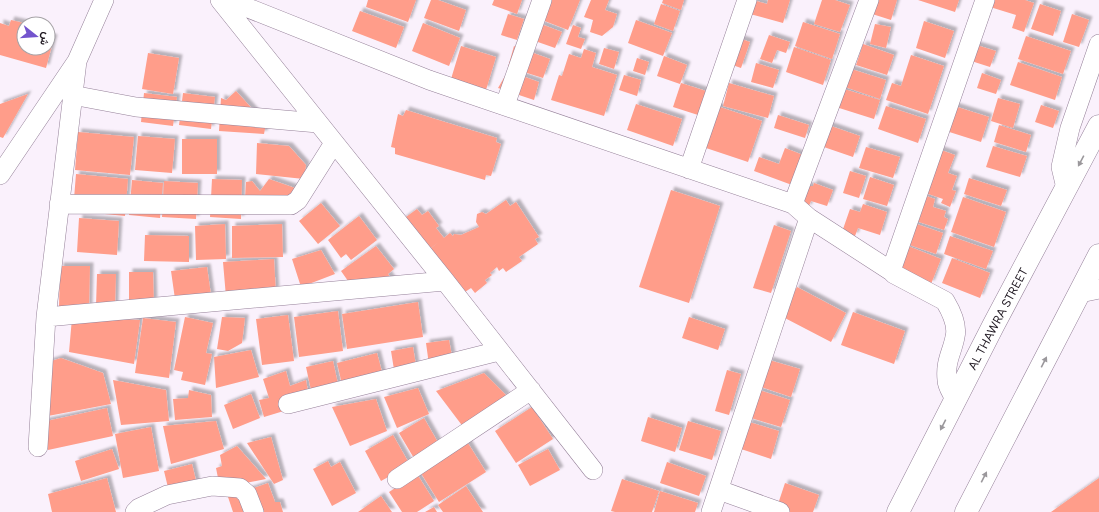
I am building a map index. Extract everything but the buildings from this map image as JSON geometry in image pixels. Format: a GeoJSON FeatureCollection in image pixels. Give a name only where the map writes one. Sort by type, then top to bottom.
{"type":"FeatureCollection","features":[{"type":"Feature","properties":{"kind":"main road","name":"AL THAWRA STREET"},"geometry":{"type":"LineString","coordinates":[[898,512],[1099,126]]}},
{"type":"Feature","properties":{"kind":"main road"},"geometry":{"type":"LineString","coordinates":[[966,512],[1089,291],[1099,255]]}},
{"type":"Feature","properties":{"kind":"street"},"geometry":{"type":"LineString","coordinates":[[0,175],[77,61],[104,0]]}},
{"type":"Feature","properties":{"kind":"street"},"geometry":{"type":"LineString","coordinates":[[220,0],[445,281],[593,470]]}},
{"type":"Feature","properties":{"kind":"street"},"geometry":{"type":"LineString","coordinates":[[228,0],[429,80],[793,204],[809,218],[894,274],[946,301],[955,326],[956,336],[947,363],[947,382],[955,400]]}},
{"type":"Feature","properties":{"kind":"street"},"geometry":{"type":"LineString","coordinates":[[505,106],[542,0]]}},
{"type":"Feature","properties":{"kind":"street"},"geometry":{"type":"LineString","coordinates":[[689,169],[747,0]]}},
{"type":"Feature","properties":{"kind":"street"},"geometry":{"type":"LineString","coordinates":[[793,204],[869,0]]}},
{"type":"Feature","properties":{"kind":"street"},"geometry":{"type":"LineString","coordinates":[[891,271],[985,0]]}},
{"type":"Feature","properties":{"kind":"street"},"geometry":{"type":"LineString","coordinates":[[1066,188],[1061,167],[1070,128],[1099,44]]}},
{"type":"Feature","properties":{"kind":"street"},"geometry":{"type":"LineString","coordinates":[[38,447],[46,317],[77,61]]}},
{"type":"Feature","properties":{"kind":"street"},"geometry":{"type":"LineString","coordinates":[[72,95],[136,107],[318,123]]}},
{"type":"Feature","properties":{"kind":"street"},"geometry":{"type":"LineString","coordinates":[[59,204],[291,206],[298,200],[334,143]]}},
{"type":"Feature","properties":{"kind":"street"},"geometry":{"type":"LineString","coordinates":[[711,512],[809,218]]}},
{"type":"Feature","properties":{"kind":"street"},"geometry":{"type":"LineString","coordinates":[[46,317],[445,281]]}},
{"type":"Feature","properties":{"kind":"street"},"geometry":{"type":"LineString","coordinates":[[288,404],[499,351]]}},
{"type":"Feature","properties":{"kind":"street"},"geometry":{"type":"LineString","coordinates":[[397,479],[531,390]]}},
{"type":"Feature","properties":{"kind":"street"},"geometry":{"type":"LineString","coordinates":[[135,512],[139,508],[167,495],[212,486],[240,488],[247,494],[254,512]]}},
{"type":"Feature","properties":{"kind":"street"},"geometry":{"type":"LineString","coordinates":[[719,490],[780,512]]}}]}
